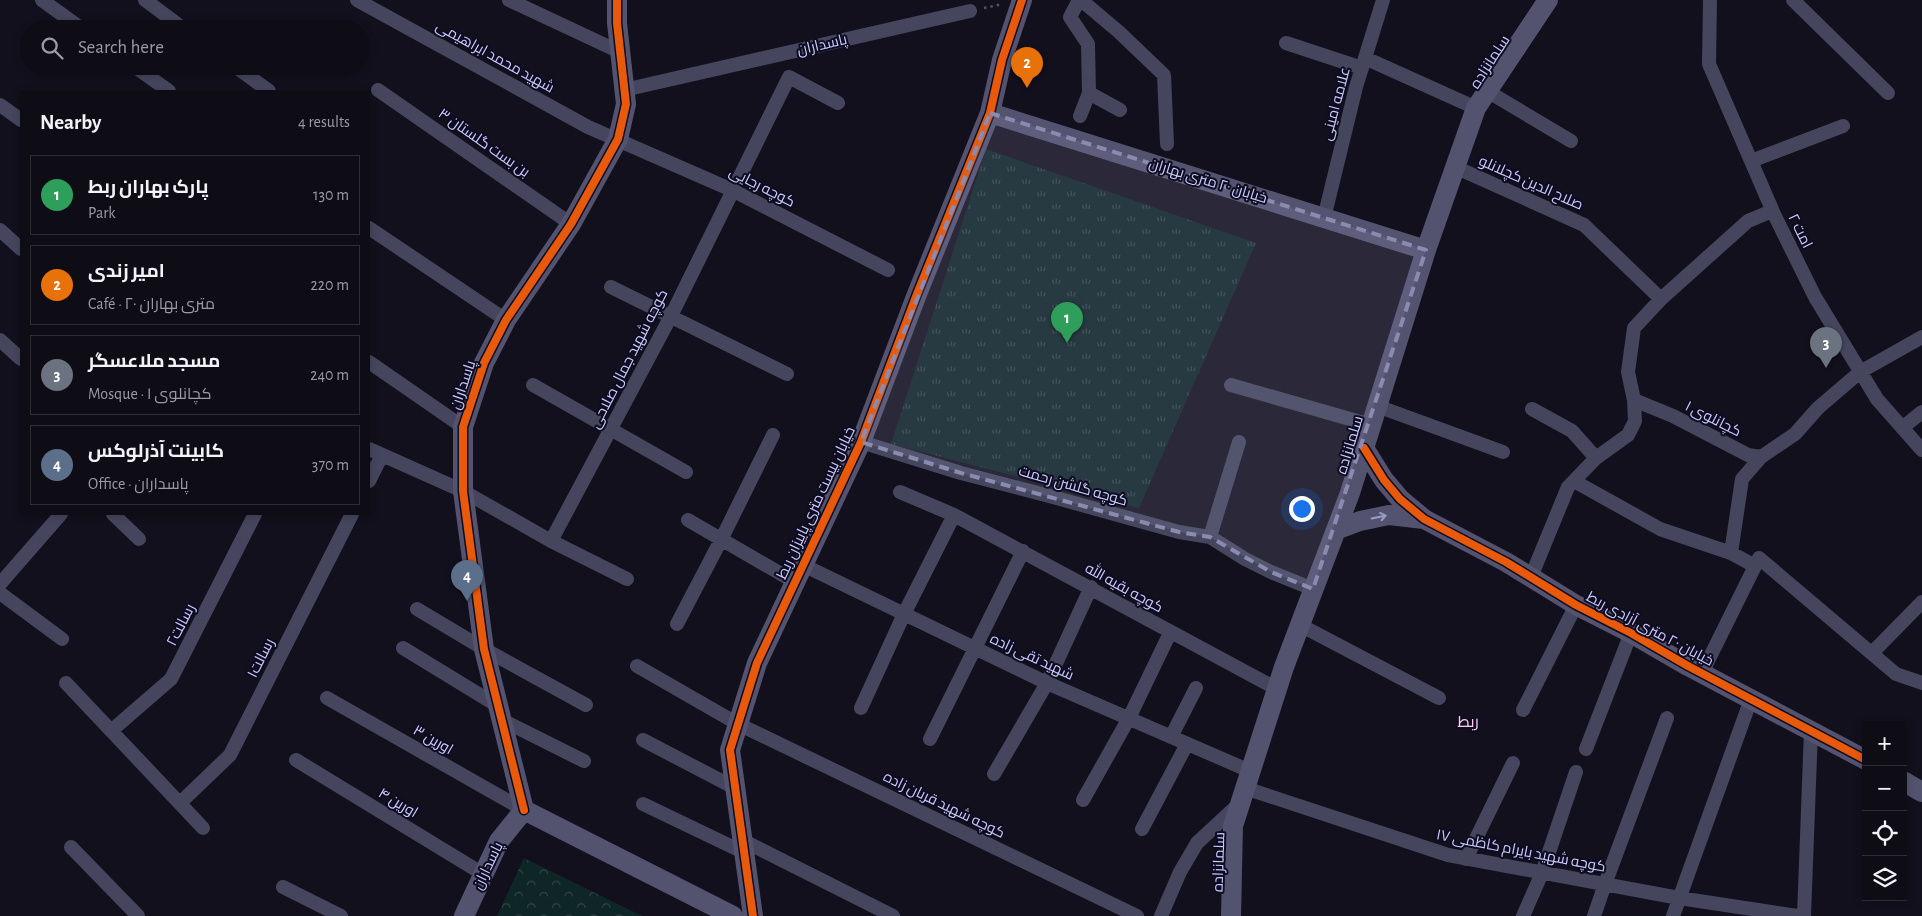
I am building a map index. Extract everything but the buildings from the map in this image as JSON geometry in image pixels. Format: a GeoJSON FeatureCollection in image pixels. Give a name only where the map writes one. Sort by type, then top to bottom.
{"type":"FeatureCollection","features":[{"type":"Feature","properties":{"kind":"street"},"geometry":{"type":"LineString","coordinates":[[42,0],[70,20]]}},
{"type":"Feature","properties":{"kind":"street"},"geometry":{"type":"LineString","coordinates":[[146,0],[172,20]]}},
{"type":"Feature","properties":{"kind":"street","name":"شهید محمد ابراهیمی"},"geometry":{"type":"LineString","coordinates":[[357,0],[588,127],[618,139]]}},
{"type":"Feature","properties":{"kind":"street"},"geometry":{"type":"LineString","coordinates":[[509,0],[620,52]]}},
{"type":"Feature","properties":{"kind":"street","name":"پاسداران"},"geometry":{"type":"LineString","coordinates":[[464,916],[499,841],[524,810],[484,649],[463,491],[462,427],[484,363],[506,320],[571,224],[618,139],[626,104],[617,23],[617,0]]}},
{"type":"Feature","properties":{"kind":"street"},"geometry":{"type":"LineString","coordinates":[[1080,116],[1089,93],[1088,44],[1070,17],[1080,0],[1119,32],[1164,74],[1167,144]]}},
{"type":"Feature","properties":{"kind":"street","name":"علامه امینی"},"geometry":{"type":"LineString","coordinates":[[1324,218],[1364,63],[1383,0]]}},
{"type":"Feature","properties":{"kind":"street","name":"سلمانزاده"},"geometry":{"type":"LineString","coordinates":[[1230,916],[1233,826],[1277,689],[1336,530],[1364,448],[1426,250],[1476,108],[1548,0]]}},
{"type":"Feature","properties":{"kind":"street","name":"امت ۲"},"geometry":{"type":"LineString","coordinates":[[1710,0],[1709,64],[1772,211],[1815,297],[1860,372],[1877,399],[1922,450]]}},
{"type":"Feature","properties":{"kind":"street"},"geometry":{"type":"LineString","coordinates":[[1794,0],[1888,93]]}},
{"type":"Feature","properties":{"kind":"street","name":"خیابان بیست متری پاییزان ربط"},"geometry":{"type":"LineString","coordinates":[[753,916],[730,750],[757,663],[861,442],[917,294],[990,112],[1017,1]]}},
{"type":"Feature","properties":{"kind":"street","name":"پاسداران"},"geometry":{"type":"LineString","coordinates":[[624,90],[970,11]]}},
{"type":"Feature","properties":{"kind":"street"},"geometry":{"type":"LineString","coordinates":[[1286,44],[1364,63],[1476,108]]}},
{"type":"Feature","properties":{"kind":"street"},"geometry":{"type":"LineString","coordinates":[[147,75],[168,90]]}},
{"type":"Feature","properties":{"kind":"street"},"geometry":{"type":"LineString","coordinates":[[247,75],[268,90]]}},
{"type":"Feature","properties":{"kind":"street","name":"کوچه شهید جمال صلاحی"},"geometry":{"type":"LineString","coordinates":[[551,541],[671,316],[789,77],[838,103]]}},
{"type":"Feature","properties":{"kind":"street","name":"بن بست گلستان ۳"},"geometry":{"type":"LineString","coordinates":[[378,90],[571,224]]}},
{"type":"Feature","properties":{"kind":"street"},"geometry":{"type":"LineString","coordinates":[[1486,91],[1570,141]]}},
{"type":"Feature","properties":{"kind":"street"},"geometry":{"type":"LineString","coordinates":[[1089,93],[1120,110]]}},
{"type":"Feature","properties":{"kind":"street"},"geometry":{"type":"LineString","coordinates":[[0,105],[20,119]]}},
{"type":"Feature","properties":{"kind":"street","name":"خیابان ۲۰ متری بهاران"},"geometry":{"type":"LineString","coordinates":[[990,112],[1426,250]]}},
{"type":"Feature","properties":{"kind":"street"},"geometry":{"type":"LineString","coordinates":[[1751,161],[1843,126]]}},
{"type":"Feature","properties":{"kind":"street","name":"کوچه رجایی"},"geometry":{"type":"LineString","coordinates":[[618,139],[732,190],[888,270]]}},
{"type":"Feature","properties":{"kind":"street","name":"صلاح الدین کچلانلو"},"geometry":{"type":"LineString","coordinates":[[1455,167],[1584,225],[1661,299]]}},
{"type":"Feature","properties":{"kind":"street"},"geometry":{"type":"LineString","coordinates":[[1530,577],[1568,487],[1596,458],[1628,434],[1635,421],[1634,400],[1628,372],[1634,328],[1661,299],[1748,221],[1772,211]]}},
{"type":"Feature","properties":{"kind":"street"},"geometry":{"type":"LineString","coordinates":[[370,229],[506,320]]}},
{"type":"Feature","properties":{"kind":"street"},"geometry":{"type":"LineString","coordinates":[[0,230],[20,248]]}},
{"type":"Feature","properties":{"kind":"street"},"geometry":{"type":"LineString","coordinates":[[611,287],[787,374]]}},
{"type":"Feature","properties":{"kind":"street"},"geometry":{"type":"LineString","coordinates":[[1731,553],[1742,479],[1761,457],[1795,434],[1818,408],[1860,372],[1922,337]]}},
{"type":"Feature","properties":{"kind":"street"},"geometry":{"type":"LineString","coordinates":[[0,340],[20,358]]}},
{"type":"Feature","properties":{"kind":"street"},"geometry":{"type":"LineString","coordinates":[[370,363],[462,427]]}},
{"type":"Feature","properties":{"kind":"street"},"geometry":{"type":"LineString","coordinates":[[533,385],[686,472]]}},
{"type":"Feature","properties":{"kind":"street"},"geometry":{"type":"LineString","coordinates":[[1231,385],[1371,425]]}},
{"type":"Feature","properties":{"kind":"street","name":"کچانلوی ۱"},"geometry":{"type":"LineString","coordinates":[[1634,400],[1673,416],[1748,455],[1761,457]]}},
{"type":"Feature","properties":{"kind":"street"},"geometry":{"type":"LineString","coordinates":[[1377,406],[1503,452]]}},
{"type":"Feature","properties":{"kind":"street"},"geometry":{"type":"LineString","coordinates":[[1532,409],[1572,431],[1596,458]]}},
{"type":"Feature","properties":{"kind":"street"},"geometry":{"type":"LineString","coordinates":[[1902,428],[1922,412]]}},
{"type":"Feature","properties":{"kind":"street"},"geometry":{"type":"LineString","coordinates":[[677,624],[773,435]]}},
{"type":"Feature","properties":{"kind":"street","name":"کوچه گلشن رحمت"},"geometry":{"type":"LineString","coordinates":[[861,442],[962,473],[1179,532],[1210,537],[1245,559],[1313,589]]}},
{"type":"Feature","properties":{"kind":"street"},"geometry":{"type":"LineString","coordinates":[[1210,537],[1238,442]]}},
{"type":"Feature","properties":{"kind":"street"},"geometry":{"type":"LineString","coordinates":[[1364,448],[1400,500],[1424,520]]}},
{"type":"Feature","properties":{"kind":"street"},"geometry":{"type":"LineString","coordinates":[[370,449],[463,491],[551,541],[627,579]]}},
{"type":"Feature","properties":{"kind":"street"},"geometry":{"type":"LineString","coordinates":[[370,479],[382,455]]}},
{"type":"Feature","properties":{"kind":"street"},"geometry":{"type":"LineString","coordinates":[[1574,481],[1660,529],[1731,553],[1755,566]]}},
{"type":"Feature","properties":{"kind":"street","name":"کوچه بقیه الله"},"geometry":{"type":"LineString","coordinates":[[900,492],[954,515],[1023,551],[1170,633],[1277,689]]}},
{"type":"Feature","properties":{"kind":"street"},"geometry":{"type":"LineString","coordinates":[[0,584],[60,515]]}},
{"type":"Feature","properties":{"kind":"street"},"geometry":{"type":"LineString","coordinates":[[114,515],[139,539]]}},
{"type":"Feature","properties":{"kind":"street","name":"رسالت۲"},"geometry":{"type":"LineString","coordinates":[[111,731],[171,679],[254,515]]}},
{"type":"Feature","properties":{"kind":"street","name":"رسالت۱"},"geometry":{"type":"LineString","coordinates":[[180,804],[230,755],[351,515]]}},
{"type":"Feature","properties":{"kind":"street"},"geometry":{"type":"LineString","coordinates":[[861,708],[904,614],[954,515]]}},
{"type":"Feature","properties":{"kind":"street"},"geometry":{"type":"LineString","coordinates":[[1336,530],[1360,521],[1389,515],[1424,520]]}},
{"type":"Feature","properties":{"kind":"street","name":"شهید تقی زاده"},"geometry":{"type":"LineString","coordinates":[[688,520],[721,540],[799,574],[904,614],[1047,684],[1187,744],[1245,787]]}},
{"type":"Feature","properties":{"kind":"street","name":"خیابان ۲۰ متری آزادی ربط"},"geometry":{"type":"LineString","coordinates":[[1424,520],[1506,562],[1576,605],[1631,633],[1702,674],[1862,758]]}},
{"type":"Feature","properties":{"kind":"street"},"geometry":{"type":"LineString","coordinates":[[930,740],[1023,551]]}},
{"type":"Feature","properties":{"kind":"street"},"geometry":{"type":"LineString","coordinates":[[1702,674],[1759,558],[1896,674],[1920,679]]}},
{"type":"Feature","properties":{"kind":"street"},"geometry":{"type":"LineString","coordinates":[[994,774],[1047,684],[1091,588]]}},
{"type":"Feature","properties":{"kind":"street"},"geometry":{"type":"LineString","coordinates":[[0,593],[62,639]]}},
{"type":"Feature","properties":{"kind":"street"},"geometry":{"type":"LineString","coordinates":[[1872,653],[1922,602]]}},
{"type":"Feature","properties":{"kind":"street"},"geometry":{"type":"LineString","coordinates":[[1523,710],[1576,605]]}},
{"type":"Feature","properties":{"kind":"street"},"geometry":{"type":"LineString","coordinates":[[417,608],[484,649],[586,705]]}},
{"type":"Feature","properties":{"kind":"street"},"geometry":{"type":"LineString","coordinates":[[1300,625],[1439,698]]}},
{"type":"Feature","properties":{"kind":"street"},"geometry":{"type":"LineString","coordinates":[[1083,800],[1129,718],[1170,633]]}},
{"type":"Feature","properties":{"kind":"street"},"geometry":{"type":"LineString","coordinates":[[1586,749],[1631,633]]}},
{"type":"Feature","properties":{"kind":"street"},"geometry":{"type":"LineString","coordinates":[[403,648],[500,713],[584,761]]}},
{"type":"Feature","properties":{"kind":"street","name":"کوچه شهید قربان زاده"},"geometry":{"type":"LineString","coordinates":[[637,666],[738,724],[1136,916]]}},
{"type":"Feature","properties":{"kind":"street"},"geometry":{"type":"LineString","coordinates":[[66,684],[203,828]]}},
{"type":"Feature","properties":{"kind":"street"},"geometry":{"type":"LineString","coordinates":[[1171,737],[1196,688]]}},
{"type":"Feature","properties":{"kind":"street","name":"اورین ۳"},"geometry":{"type":"LineString","coordinates":[[326,698],[524,810]]}},
{"type":"Feature","properties":{"kind":"street"},"geometry":{"type":"LineString","coordinates":[[1673,916],[1751,699]]}},
{"type":"Feature","properties":{"kind":"street"},"geometry":{"type":"LineString","coordinates":[[1594,916],[1604,884],[1667,718]]}},
{"type":"Feature","properties":{"kind":"street"},"geometry":{"type":"LineString","coordinates":[[1804,916],[1810,730]]}},
{"type":"Feature","properties":{"kind":"street"},"geometry":{"type":"LineString","coordinates":[[643,740],[735,788]]}},
{"type":"Feature","properties":{"kind":"street"},"geometry":{"type":"LineString","coordinates":[[1142,829],[1187,744]]}},
{"type":"Feature","properties":{"kind":"street","name":"اورین ۴"},"geometry":{"type":"LineString","coordinates":[[296,760],[484,874]]}},
{"type":"Feature","properties":{"kind":"street"},"geometry":{"type":"LineString","coordinates":[[1466,859],[1513,763]]}},
{"type":"Feature","properties":{"kind":"street"},"geometry":{"type":"LineString","coordinates":[[1523,916],[1542,873],[1576,772]]}},
{"type":"Feature","properties":{"kind":"street"},"geometry":{"type":"LineString","coordinates":[[1907,783],[1922,792]]}},
{"type":"Feature","properties":{"kind":"street"},"geometry":{"type":"LineString","coordinates":[[1161,916],[1180,872],[1197,843],[1245,787]]}},
{"type":"Feature","properties":{"kind":"street","name":"کوچه شهید بایرام کاظمی ۱۷"},"geometry":{"type":"LineString","coordinates":[[1245,787],[1448,856],[1679,898],[1798,916]]}},
{"type":"Feature","properties":{"kind":"street"},"geometry":{"type":"LineString","coordinates":[[643,804],[742,846],[893,916]]}},
{"type":"Feature","properties":{"kind":"street"},"geometry":{"type":"LineString","coordinates":[[524,810],[734,916]]}},
{"type":"Feature","properties":{"kind":"street"},"geometry":{"type":"LineString","coordinates":[[72,847],[138,916]]}},
{"type":"Feature","properties":{"kind":"street"},"geometry":{"type":"LineString","coordinates":[[283,887],[341,916]]}},
{"type":"Feature","properties":{"kind":"path"},"geometry":{"type":"LineString","coordinates":[[970,11],[1017,1]]}},
{"type":"Feature","properties":{"kind":"highlighted area"},"geometry":{"type":"Polygon","coordinates":[[[990,113],[1426,250],[1313,589],[1271,572],[1210,537],[1179,532],[961,473],[861,442],[990,113]]]}},
{"type":"Feature","properties":{"kind":"green space"},"geometry":{"type":"Polygon","coordinates":[[[986,149],[1256,243],[1139,508],[891,444],[986,149]]]}},
{"type":"Feature","properties":{"kind":"green space"},"geometry":{"type":"Polygon","coordinates":[[[524,858],[642,916],[497,916],[524,858]]]}},
{"type":"Feature","properties":{"kind":"cycle path"},"geometry":{"type":"LineString","coordinates":[[524,810],[484,649],[463,491],[463,427],[484,363],[506,320],[571,224],[618,139],[626,104],[617,23],[617,0]]}},
{"type":"Feature","properties":{"kind":"cycle path"},"geometry":{"type":"LineString","coordinates":[[753,916],[730,750],[757,663],[861,442],[917,294],[990,113],[1002,60],[1022,0]]}},
{"type":"Feature","properties":{"kind":"cycle path"},"geometry":{"type":"LineString","coordinates":[[1364,448],[1384,480],[1400,499],[1424,519],[1506,562],[1576,605],[1862,758]]}},
{"type":"Feature","properties":{"kind":"place","name":"امیر زندی"},"geometry":{"type":"Point","coordinates":[1027,88]}},
{"type":"Feature","properties":{"kind":"place","name":"پارک بهاران ربط"},"geometry":{"type":"Point","coordinates":[1067,343]}},
{"type":"Feature","properties":{"kind":"place","name":"مسجد ملاعسگر"},"geometry":{"type":"Point","coordinates":[1826,368]}},
{"type":"Feature","properties":{"kind":"place","name":"کابینت آذرلوکس"},"geometry":{"type":"Point","coordinates":[467,601]}},
{"type":"Feature","properties":{"kind":"district","name":"ربط"},"geometry":{"type":"Point","coordinates":[1468,722]}}]}
